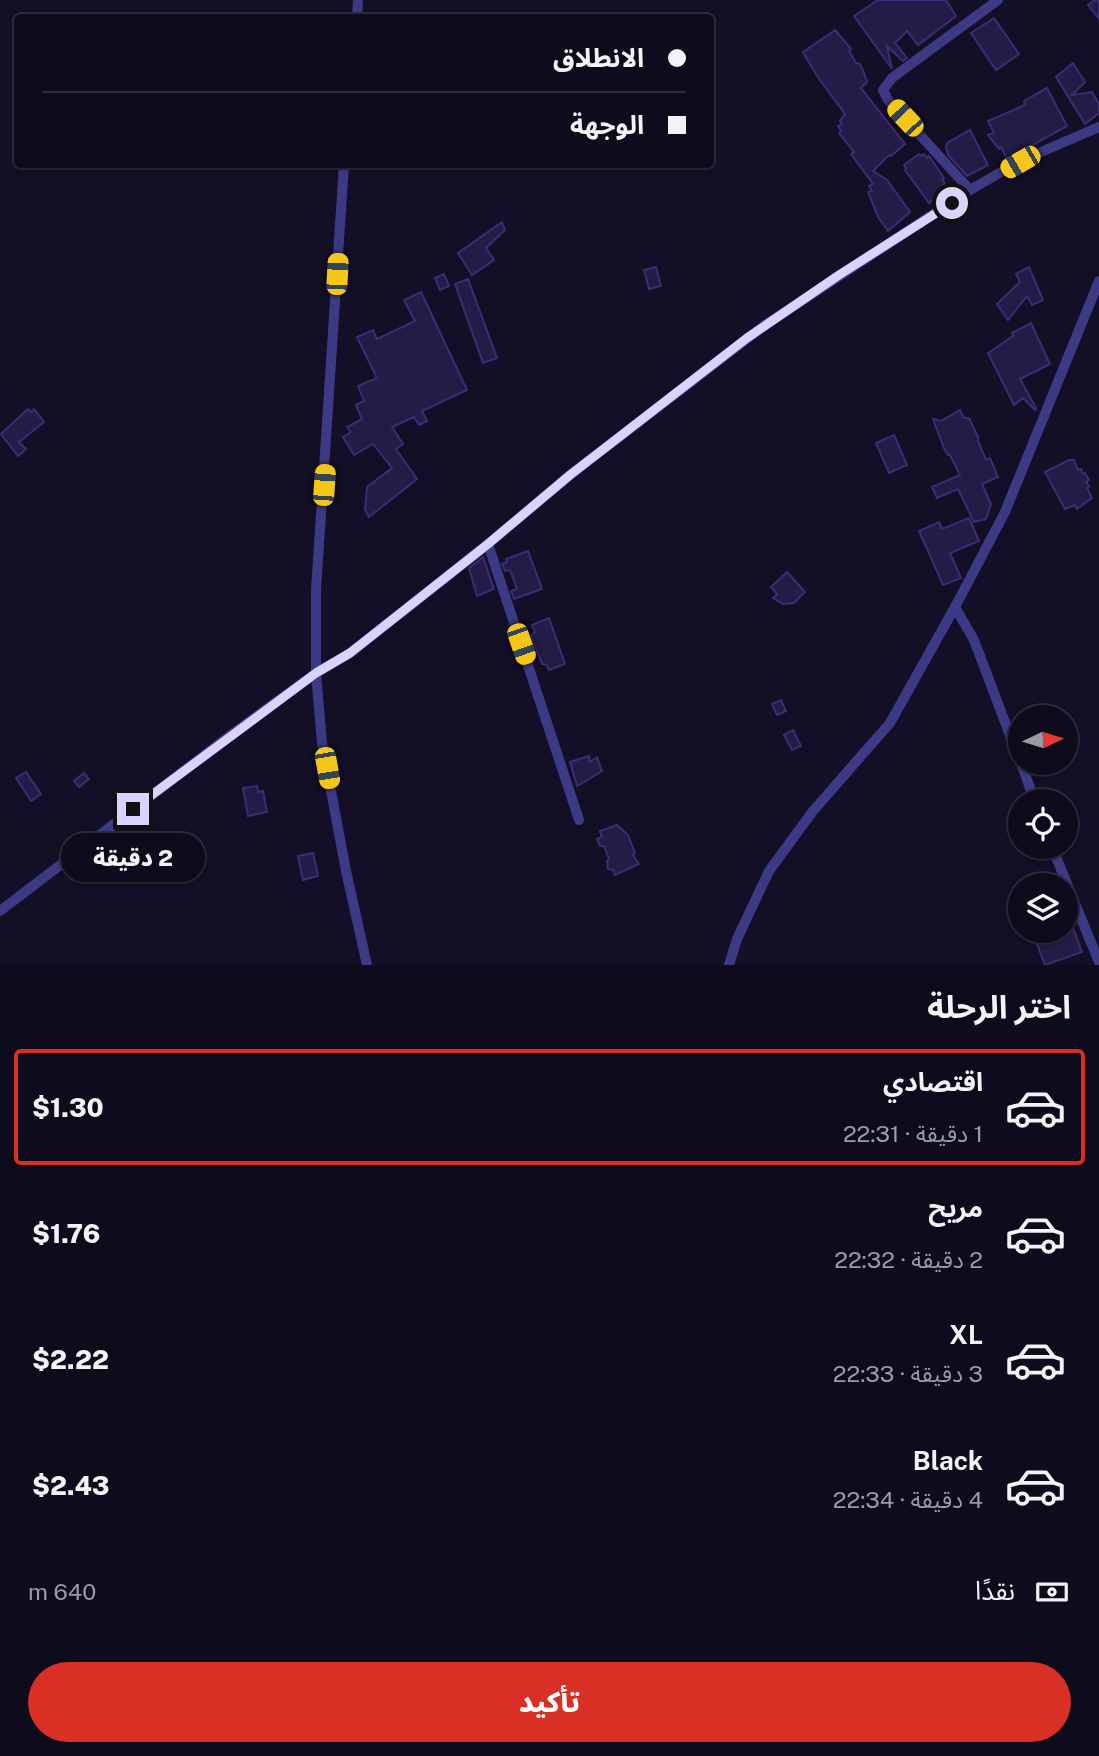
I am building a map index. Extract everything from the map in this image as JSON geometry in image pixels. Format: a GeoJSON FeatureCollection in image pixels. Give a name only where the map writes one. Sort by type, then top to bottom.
{"type":"FeatureCollection","features":[{"type":"Feature","properties":{"kind":"street"},"geometry":{"type":"LineString","coordinates":[[970,190],[888,100],[883,90],[892,78],[998,0]]}},
{"type":"Feature","properties":{"kind":"street"},"geometry":{"type":"LineString","coordinates":[[0,911],[232,734],[316,673],[350,653],[580,467],[765,326],[970,190],[1020,162],[1099,127]]}},
{"type":"Feature","properties":{"kind":"street"},"geometry":{"type":"LineString","coordinates":[[345,168],[316,590],[316,673],[322,743],[367,965]]}},
{"type":"Feature","properties":{"kind":"street"},"geometry":{"type":"LineString","coordinates":[[729,965],[737,939],[769,871],[813,811],[890,723],[955,607],[1005,512],[1099,281]]}},
{"type":"Feature","properties":{"kind":"street"},"geometry":{"type":"LineString","coordinates":[[488,544],[579,820]]}},
{"type":"Feature","properties":{"kind":"street"},"geometry":{"type":"LineString","coordinates":[[955,607],[974,640],[1008,730]]}},
{"type":"Feature","properties":{"kind":"street"},"geometry":{"type":"LineString","coordinates":[[1057,859],[1099,962]]}},
{"type":"Feature","properties":{"kind":"building"},"geometry":{"type":"Polygon","coordinates":[[[878,0],[946,0],[956,16],[918,45],[907,31],[895,43],[907,58],[903,61],[887,46],[892,69],[854,16],[878,0]]]}},
{"type":"Feature","properties":{"kind":"building"},"geometry":{"type":"Polygon","coordinates":[[[1099,0],[1099,19],[1088,5],[1099,0]]]}},
{"type":"Feature","properties":{"kind":"building"},"geometry":{"type":"Polygon","coordinates":[[[994,18],[1019,54],[996,70],[971,33],[994,18]]]}},
{"type":"Feature","properties":{"kind":"building"},"geometry":{"type":"Polygon","coordinates":[[[835,30],[851,49],[849,51],[863,70],[867,82],[861,88],[905,144],[873,171],[887,180],[910,212],[888,231],[878,217],[868,192],[872,191],[869,186],[873,184],[839,133],[841,131],[838,126],[842,124],[840,121],[845,114],[803,52],[835,30]]]}},
{"type":"Feature","properties":{"kind":"building"},"geometry":{"type":"Polygon","coordinates":[[[1073,63],[1085,82],[1072,95],[1092,92],[1099,104],[1099,113],[1085,124],[1056,77],[1073,63]]]}},
{"type":"Feature","properties":{"kind":"building"},"geometry":{"type":"Polygon","coordinates":[[[1047,88],[1067,126],[1007,159],[1001,147],[999,149],[988,135],[994,133],[988,121],[1025,105],[1024,101],[1047,88]]]}},
{"type":"Feature","properties":{"kind":"building"},"geometry":{"type":"Polygon","coordinates":[[[970,130],[988,165],[967,176],[948,155],[946,147],[947,143],[970,130]]]}},
{"type":"Feature","properties":{"kind":"building"},"geometry":{"type":"Polygon","coordinates":[[[919,154],[924,154],[927,158],[929,156],[944,178],[942,179],[945,184],[942,186],[946,189],[929,203],[905,170],[904,165],[919,154]]]}},
{"type":"Feature","properties":{"kind":"building"},"geometry":{"type":"Polygon","coordinates":[[[502,222],[505,230],[486,248],[494,260],[472,275],[458,253],[502,222]]]}},
{"type":"Feature","properties":{"kind":"building"},"geometry":{"type":"Polygon","coordinates":[[[656,267],[661,286],[649,289],[644,270],[656,267]]]}},
{"type":"Feature","properties":{"kind":"building"},"geometry":{"type":"Polygon","coordinates":[[[1029,267],[1043,300],[1032,305],[1027,296],[1008,320],[997,304],[1020,282],[1016,274],[1029,267]]]}},
{"type":"Feature","properties":{"kind":"building"},"geometry":{"type":"Polygon","coordinates":[[[444,274],[449,286],[440,290],[435,278],[444,274]]]}},
{"type":"Feature","properties":{"kind":"building"},"geometry":{"type":"Polygon","coordinates":[[[468,279],[497,358],[483,363],[455,284],[468,279]]]}},
{"type":"Feature","properties":{"kind":"building"},"geometry":{"type":"Polygon","coordinates":[[[421,292],[467,390],[422,411],[427,421],[419,425],[414,417],[392,427],[403,444],[396,449],[417,479],[369,517],[365,510],[367,487],[392,468],[373,444],[354,455],[343,437],[351,432],[347,427],[362,419],[356,405],[364,401],[358,386],[377,378],[357,337],[373,330],[377,339],[415,321],[404,300],[421,292]]]}},
{"type":"Feature","properties":{"kind":"building"},"geometry":{"type":"Polygon","coordinates":[[[1031,323],[1050,364],[1020,379],[1035,410],[1023,398],[1014,405],[988,353],[1013,336],[1012,333],[1031,323]]]}},
{"type":"Feature","properties":{"kind":"building"},"geometry":{"type":"Polygon","coordinates":[[[28,409],[31,412],[34,409],[44,422],[19,442],[26,449],[18,456],[1,434],[28,409]]]}},
{"type":"Feature","properties":{"kind":"building"},"geometry":{"type":"Polygon","coordinates":[[[960,410],[964,418],[969,418],[986,460],[990,458],[998,477],[982,484],[991,504],[986,519],[974,522],[958,489],[937,498],[932,487],[960,475],[944,448],[933,419],[941,421],[960,410]]]}},
{"type":"Feature","properties":{"kind":"building"},"geometry":{"type":"Polygon","coordinates":[[[894,435],[907,465],[889,473],[876,443],[894,435]]]}},
{"type":"Feature","properties":{"kind":"building"},"geometry":{"type":"Polygon","coordinates":[[[1074,460],[1078,470],[1081,469],[1083,474],[1085,473],[1089,480],[1086,482],[1089,486],[1087,488],[1092,498],[1077,509],[1075,505],[1065,509],[1045,472],[1074,460]]]}},
{"type":"Feature","properties":{"kind":"building"},"geometry":{"type":"Polygon","coordinates":[[[969,518],[979,541],[950,553],[961,578],[943,585],[919,531],[939,522],[942,529],[969,518]]]}},
{"type":"Feature","properties":{"kind":"building"},"geometry":{"type":"Polygon","coordinates":[[[528,551],[542,589],[514,599],[511,591],[517,589],[510,570],[505,571],[502,564],[507,562],[506,559],[528,551]]]}},
{"type":"Feature","properties":{"kind":"building"},"geometry":{"type":"Polygon","coordinates":[[[483,557],[494,589],[477,596],[469,568],[483,557]]]}},
{"type":"Feature","properties":{"kind":"building"},"geometry":{"type":"Polygon","coordinates":[[[787,572],[805,592],[794,603],[783,604],[773,598],[777,594],[771,587],[787,572]]]}},
{"type":"Feature","properties":{"kind":"building"},"geometry":{"type":"Polygon","coordinates":[[[549,618],[565,664],[549,670],[547,665],[542,664],[531,636],[535,632],[532,625],[549,618]]]}},
{"type":"Feature","properties":{"kind":"building"},"geometry":{"type":"Polygon","coordinates":[[[781,700],[786,711],[777,715],[772,704],[781,700]]]}},
{"type":"Feature","properties":{"kind":"building"},"geometry":{"type":"Polygon","coordinates":[[[793,730],[801,746],[792,750],[784,735],[793,730]]]}},
{"type":"Feature","properties":{"kind":"building"},"geometry":{"type":"Polygon","coordinates":[[[589,756],[590,762],[597,757],[602,771],[577,786],[570,762],[589,756]]]}},
{"type":"Feature","properties":{"kind":"building"},"geometry":{"type":"Polygon","coordinates":[[[26,772],[41,794],[31,801],[16,778],[26,772]]]}},
{"type":"Feature","properties":{"kind":"building"},"geometry":{"type":"Polygon","coordinates":[[[84,773],[89,779],[79,787],[74,781],[84,773]]]}},
{"type":"Feature","properties":{"kind":"building"},"geometry":{"type":"Polygon","coordinates":[[[257,786],[258,792],[263,791],[267,812],[248,816],[243,788],[257,786]]]}},
{"type":"Feature","properties":{"kind":"building"},"geometry":{"type":"Polygon","coordinates":[[[617,825],[628,835],[635,853],[633,855],[639,864],[615,875],[613,870],[608,869],[609,859],[604,846],[600,846],[597,839],[602,837],[600,831],[617,825]]]}},
{"type":"Feature","properties":{"kind":"building"},"geometry":{"type":"Polygon","coordinates":[[[313,853],[318,876],[303,880],[298,856],[313,853]]]}},
{"type":"Feature","properties":{"kind":"building"},"geometry":{"type":"Polygon","coordinates":[[[1078,941],[1082,952],[1045,965],[1037,944],[1078,941]]]}},
{"type":"Feature","properties":{"kind":"route"},"geometry":{"type":"LineString","coordinates":[[133,809],[316,673],[350,653],[570,475],[747,338],[952,203]]}}]}
